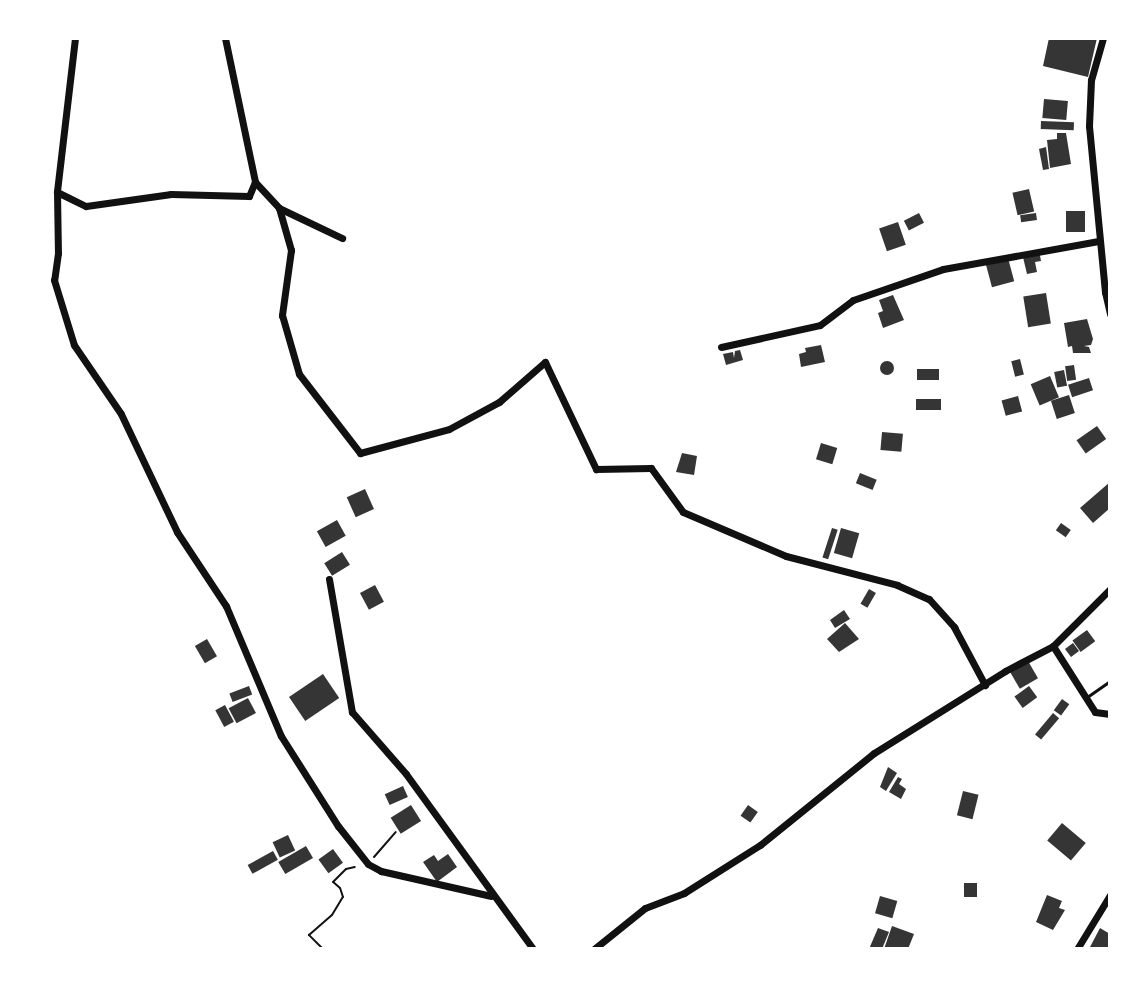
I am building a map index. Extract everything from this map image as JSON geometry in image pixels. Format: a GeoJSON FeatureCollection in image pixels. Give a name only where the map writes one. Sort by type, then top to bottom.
{"type":"FeatureCollection","features":[{"type":"Feature","properties":{"kind":"street"},"geometry":{"type":"LineString","coordinates":[[75,38],[57,192],[58,253],[54,280],[74,345],[121,414],[177,532],[226,606],[281,736],[305,777],[368,864],[404,878],[491,896]]}},
{"type":"Feature","properties":{"kind":"street"},"geometry":{"type":"LineString","coordinates":[[225,38],[255,182],[279,208],[342,238]]}},
{"type":"Feature","properties":{"kind":"street"},"geometry":{"type":"LineString","coordinates":[[1103,38],[1091,80],[1089,126],[1099,241],[1110,314]]}},
{"type":"Feature","properties":{"kind":"street"},"geometry":{"type":"LineString","coordinates":[[57,192],[86,206],[171,194],[249,196],[255,182]]}},
{"type":"Feature","properties":{"kind":"street"},"geometry":{"type":"LineString","coordinates":[[279,208],[291,250],[282,315],[299,374],[360,453],[449,429],[499,402],[545,362],[596,469],[651,468],[683,512],[786,556],[897,585],[929,599],[954,627],[985,685]]}},
{"type":"Feature","properties":{"kind":"street"},"geometry":{"type":"LineString","coordinates":[[721,347],[820,325],[853,300],[943,269],[1099,241]]}},
{"type":"Feature","properties":{"kind":"street"},"geometry":{"type":"LineString","coordinates":[[329,579],[352,712],[406,774],[491,896],[533,949]]}},
{"type":"Feature","properties":{"kind":"street"},"geometry":{"type":"LineString","coordinates":[[594,949],[645,908],[684,893],[727,867],[874,753],[1053,646],[1110,589]]}},
{"type":"Feature","properties":{"kind":"street"},"geometry":{"type":"LineString","coordinates":[[1053,646],[1095,712],[1110,714]]}},
{"type":"Feature","properties":{"kind":"street"},"geometry":{"type":"LineString","coordinates":[[1077,949],[1110,895]]}},
{"type":"Feature","properties":{"kind":"lane"},"geometry":{"type":"LineString","coordinates":[[1086,698],[1110,681]]}},
{"type":"Feature","properties":{"kind":"path"},"geometry":{"type":"LineString","coordinates":[[323,949],[309,935],[332,915],[343,897],[340,888],[333,882],[346,869],[368,864],[396,832]]}},
{"type":"Feature","properties":{"kind":"building"},"geometry":{"type":"Polygon","coordinates":[[[1049,38],[1097,38],[1088,77],[1043,66],[1049,38]]]}},
{"type":"Feature","properties":{"kind":"building"},"geometry":{"type":"Polygon","coordinates":[[[1044,99],[1068,101],[1066,120],[1042,118],[1044,99]]]}},
{"type":"Feature","properties":{"kind":"building"},"geometry":{"type":"Polygon","coordinates":[[[1041,121],[1074,122],[1074,130],[1041,129],[1041,121]]]}},
{"type":"Feature","properties":{"kind":"building"},"geometry":{"type":"Polygon","coordinates":[[[1057,133],[1066,133],[1071,164],[1050,168],[1047,140],[1057,139],[1057,133]]]}},
{"type":"Feature","properties":{"kind":"building"},"geometry":{"type":"Polygon","coordinates":[[[1046,147],[1049,169],[1043,170],[1039,149],[1046,147]]]}},
{"type":"Feature","properties":{"kind":"building"},"geometry":{"type":"Polygon","coordinates":[[[1029,189],[1034,211],[1018,215],[1012,193],[1029,189]]]}},
{"type":"Feature","properties":{"kind":"building"},"geometry":{"type":"Polygon","coordinates":[[[1066,211],[1085,211],[1085,232],[1066,232],[1066,211]]]}},
{"type":"Feature","properties":{"kind":"building"},"geometry":{"type":"Polygon","coordinates":[[[919,213],[924,223],[909,231],[904,221],[919,213]]]}},
{"type":"Feature","properties":{"kind":"building"},"geometry":{"type":"Polygon","coordinates":[[[1036,213],[1037,220],[1021,222],[1020,215],[1036,213]]]}},
{"type":"Feature","properties":{"kind":"building"},"geometry":{"type":"Polygon","coordinates":[[[898,222],[906,245],[887,251],[879,229],[898,222]]]}},
{"type":"Feature","properties":{"kind":"building"},"geometry":{"type":"Polygon","coordinates":[[[1039,250],[1041,261],[1035,262],[1037,272],[1027,274],[1022,253],[1039,250]]]}},
{"type":"Feature","properties":{"kind":"building"},"geometry":{"type":"Polygon","coordinates":[[[1008,258],[1014,281],[992,287],[986,264],[1008,258]]]}},
{"type":"Feature","properties":{"kind":"building"},"geometry":{"type":"Polygon","coordinates":[[[1046,293],[1051,324],[1028,327],[1023,297],[1046,293]]]}},
{"type":"Feature","properties":{"kind":"building"},"geometry":{"type":"Polygon","coordinates":[[[893,295],[904,320],[883,328],[878,313],[883,311],[879,300],[893,295]]]}},
{"type":"Feature","properties":{"kind":"building"},"geometry":{"type":"Polygon","coordinates":[[[1087,319],[1093,339],[1091,345],[1084,346],[1089,347],[1091,353],[1073,353],[1072,346],[1068,347],[1064,323],[1087,319]]]}},
{"type":"Feature","properties":{"kind":"building"},"geometry":{"type":"Polygon","coordinates":[[[821,345],[825,362],[801,367],[799,354],[806,352],[805,348],[821,345]]]}},
{"type":"Feature","properties":{"kind":"building"},"geometry":{"type":"Polygon","coordinates":[[[740,350],[743,360],[726,365],[723,354],[733,352],[734,358],[735,351],[740,350]]]}},
{"type":"Feature","properties":{"kind":"building"},"geometry":{"type":"Polygon","coordinates":[[[1020,359],[1024,375],[1015,377],[1011,361],[1020,359]]]}},
{"type":"Feature","properties":{"kind":"building"},"geometry":{"type":"Polygon","coordinates":[[[887,361],[894,368],[887,375],[880,368],[887,361]]]}},
{"type":"Feature","properties":{"kind":"building"},"geometry":{"type":"Polygon","coordinates":[[[1074,365],[1076,380],[1067,381],[1065,366],[1074,365]]]}},
{"type":"Feature","properties":{"kind":"building"},"geometry":{"type":"Polygon","coordinates":[[[917,369],[939,369],[939,380],[917,380],[917,369]]]}},
{"type":"Feature","properties":{"kind":"building"},"geometry":{"type":"Polygon","coordinates":[[[1064,370],[1067,386],[1057,388],[1054,372],[1064,370]]]}},
{"type":"Feature","properties":{"kind":"building"},"geometry":{"type":"Polygon","coordinates":[[[1050,376],[1059,397],[1040,405],[1031,384],[1050,376]]]}},
{"type":"Feature","properties":{"kind":"building"},"geometry":{"type":"Polygon","coordinates":[[[1089,378],[1093,390],[1072,397],[1068,385],[1089,378]]]}},
{"type":"Feature","properties":{"kind":"building"},"geometry":{"type":"Polygon","coordinates":[[[1069,395],[1075,413],[1057,419],[1051,401],[1069,395]]]}},
{"type":"Feature","properties":{"kind":"building"},"geometry":{"type":"Polygon","coordinates":[[[1018,396],[1022,411],[1006,416],[1002,400],[1018,396]]]}},
{"type":"Feature","properties":{"kind":"building"},"geometry":{"type":"Polygon","coordinates":[[[916,399],[941,399],[941,410],[916,410],[916,399]]]}},
{"type":"Feature","properties":{"kind":"building"},"geometry":{"type":"Polygon","coordinates":[[[1097,426],[1106,439],[1086,453],[1077,440],[1097,426]]]}},
{"type":"Feature","properties":{"kind":"building"},"geometry":{"type":"Polygon","coordinates":[[[882,432],[903,434],[901,452],[880,450],[882,432]]]}},
{"type":"Feature","properties":{"kind":"building"},"geometry":{"type":"Polygon","coordinates":[[[821,443],[837,448],[832,464],[816,459],[821,443]]]}},
{"type":"Feature","properties":{"kind":"building"},"geometry":{"type":"Polygon","coordinates":[[[682,453],[697,456],[694,475],[676,472],[682,453]]]}},
{"type":"Feature","properties":{"kind":"building"},"geometry":{"type":"Polygon","coordinates":[[[860,473],[877,480],[873,490],[856,483],[860,473]]]}},
{"type":"Feature","properties":{"kind":"building"},"geometry":{"type":"Polygon","coordinates":[[[1110,482],[1110,508],[1093,523],[1080,508],[1110,482]]]}},
{"type":"Feature","properties":{"kind":"building"},"geometry":{"type":"Polygon","coordinates":[[[365,489],[374,509],[356,517],[347,497],[365,489]]]}},
{"type":"Feature","properties":{"kind":"building"},"geometry":{"type":"Polygon","coordinates":[[[337,520],[346,536],[326,547],[317,531],[337,520]]]}},
{"type":"Feature","properties":{"kind":"building"},"geometry":{"type":"Polygon","coordinates":[[[1061,523],[1071,530],[1066,537],[1056,530],[1061,523]]]}},
{"type":"Feature","properties":{"kind":"building"},"geometry":{"type":"Polygon","coordinates":[[[832,528],[838,530],[828,559],[822,557],[832,528]]]}},
{"type":"Feature","properties":{"kind":"building"},"geometry":{"type":"Polygon","coordinates":[[[841,528],[859,533],[852,558],[834,553],[841,528]]]}},
{"type":"Feature","properties":{"kind":"building"},"geometry":{"type":"Polygon","coordinates":[[[342,552],[350,565],[332,576],[324,563],[342,552]]]}},
{"type":"Feature","properties":{"kind":"building"},"geometry":{"type":"Polygon","coordinates":[[[375,585],[384,602],[369,610],[360,593],[375,585]]]}},
{"type":"Feature","properties":{"kind":"building"},"geometry":{"type":"Polygon","coordinates":[[[869,589],[876,593],[867,608],[860,604],[869,589]]]}},
{"type":"Feature","properties":{"kind":"building"},"geometry":{"type":"Polygon","coordinates":[[[844,610],[850,619],[835,628],[830,620],[844,610]]]}},
{"type":"Feature","properties":{"kind":"building"},"geometry":{"type":"Polygon","coordinates":[[[845,623],[859,639],[839,652],[827,639],[845,623]]]}},
{"type":"Feature","properties":{"kind":"building"},"geometry":{"type":"Polygon","coordinates":[[[1087,630],[1095,641],[1081,652],[1072,641],[1087,630]]]}},
{"type":"Feature","properties":{"kind":"building"},"geometry":{"type":"Polygon","coordinates":[[[207,639],[217,656],[205,663],[195,646],[207,639]]]}},
{"type":"Feature","properties":{"kind":"building"},"geometry":{"type":"Polygon","coordinates":[[[1073,643],[1079,651],[1071,657],[1065,649],[1073,643]]]}},
{"type":"Feature","properties":{"kind":"building"},"geometry":{"type":"Polygon","coordinates":[[[1028,661],[1038,678],[1020,689],[1010,672],[1028,661]]]}},
{"type":"Feature","properties":{"kind":"building"},"geometry":{"type":"Polygon","coordinates":[[[323,674],[339,698],[305,721],[289,697],[323,674]]]}},
{"type":"Feature","properties":{"kind":"building"},"geometry":{"type":"Polygon","coordinates":[[[249,686],[252,694],[233,702],[229,694],[249,686]]]}},
{"type":"Feature","properties":{"kind":"building"},"geometry":{"type":"Polygon","coordinates":[[[1029,686],[1037,697],[1023,708],[1014,697],[1029,686]]]}},
{"type":"Feature","properties":{"kind":"building"},"geometry":{"type":"Polygon","coordinates":[[[248,698],[256,713],[237,723],[229,708],[248,698]]]}},
{"type":"Feature","properties":{"kind":"building"},"geometry":{"type":"Polygon","coordinates":[[[1062,699],[1069,704],[1061,716],[1054,710],[1062,699]]]}},
{"type":"Feature","properties":{"kind":"building"},"geometry":{"type":"Polygon","coordinates":[[[225,705],[234,722],[224,727],[215,710],[225,705]]]}},
{"type":"Feature","properties":{"kind":"building"},"geometry":{"type":"Polygon","coordinates":[[[1053,713],[1059,718],[1041,740],[1035,734],[1053,713]]]}},
{"type":"Feature","properties":{"kind":"building"},"geometry":{"type":"Polygon","coordinates":[[[888,767],[897,773],[886,791],[880,787],[888,767]]]}},
{"type":"Feature","properties":{"kind":"building"},"geometry":{"type":"Polygon","coordinates":[[[898,777],[902,779],[899,784],[906,789],[901,799],[889,792],[898,777]]]}},
{"type":"Feature","properties":{"kind":"building"},"geometry":{"type":"Polygon","coordinates":[[[403,786],[408,797],[390,805],[385,794],[403,786]]]}},
{"type":"Feature","properties":{"kind":"building"},"geometry":{"type":"Polygon","coordinates":[[[963,791],[979,795],[972,819],[957,815],[963,791]]]}},
{"type":"Feature","properties":{"kind":"building"},"geometry":{"type":"Polygon","coordinates":[[[411,805],[421,821],[401,834],[391,818],[411,805]]]}},
{"type":"Feature","properties":{"kind":"building"},"geometry":{"type":"Polygon","coordinates":[[[748,805],[758,812],[750,823],[741,816],[748,805]]]}},
{"type":"Feature","properties":{"kind":"building"},"geometry":{"type":"Polygon","coordinates":[[[1062,823],[1086,843],[1071,861],[1047,841],[1062,823]]]}},
{"type":"Feature","properties":{"kind":"building"},"geometry":{"type":"Polygon","coordinates":[[[288,835],[295,850],[280,858],[273,842],[288,835]]]}},
{"type":"Feature","properties":{"kind":"building"},"geometry":{"type":"Polygon","coordinates":[[[306,846],[313,858],[285,874],[278,862],[306,846]]]}},
{"type":"Feature","properties":{"kind":"building"},"geometry":{"type":"Polygon","coordinates":[[[333,849],[343,863],[328,873],[318,860],[333,849]]]}},
{"type":"Feature","properties":{"kind":"building"},"geometry":{"type":"Polygon","coordinates":[[[273,851],[278,860],[252,874],[248,865],[273,851]]]}},
{"type":"Feature","properties":{"kind":"building"},"geometry":{"type":"Polygon","coordinates":[[[448,854],[457,867],[437,882],[423,862],[434,855],[438,861],[448,854]]]}},
{"type":"Feature","properties":{"kind":"building"},"geometry":{"type":"Polygon","coordinates":[[[964,883],[977,883],[977,897],[964,897],[964,883]]]}},
{"type":"Feature","properties":{"kind":"building"},"geometry":{"type":"Polygon","coordinates":[[[1047,895],[1062,901],[1059,908],[1065,910],[1053,930],[1036,922],[1047,895]]]}},
{"type":"Feature","properties":{"kind":"building"},"geometry":{"type":"Polygon","coordinates":[[[880,896],[897,901],[892,918],[875,913],[880,896]]]}},
{"type":"Feature","properties":{"kind":"building"},"geometry":{"type":"Polygon","coordinates":[[[892,926],[914,934],[908,949],[884,949],[892,926]]]}},
{"type":"Feature","properties":{"kind":"building"},"geometry":{"type":"Polygon","coordinates":[[[878,928],[889,932],[882,949],[869,949],[878,928]]]}},
{"type":"Feature","properties":{"kind":"building"},"geometry":{"type":"Polygon","coordinates":[[[1100,928],[1110,934],[1110,949],[1089,949],[1100,928]]]}}]}
